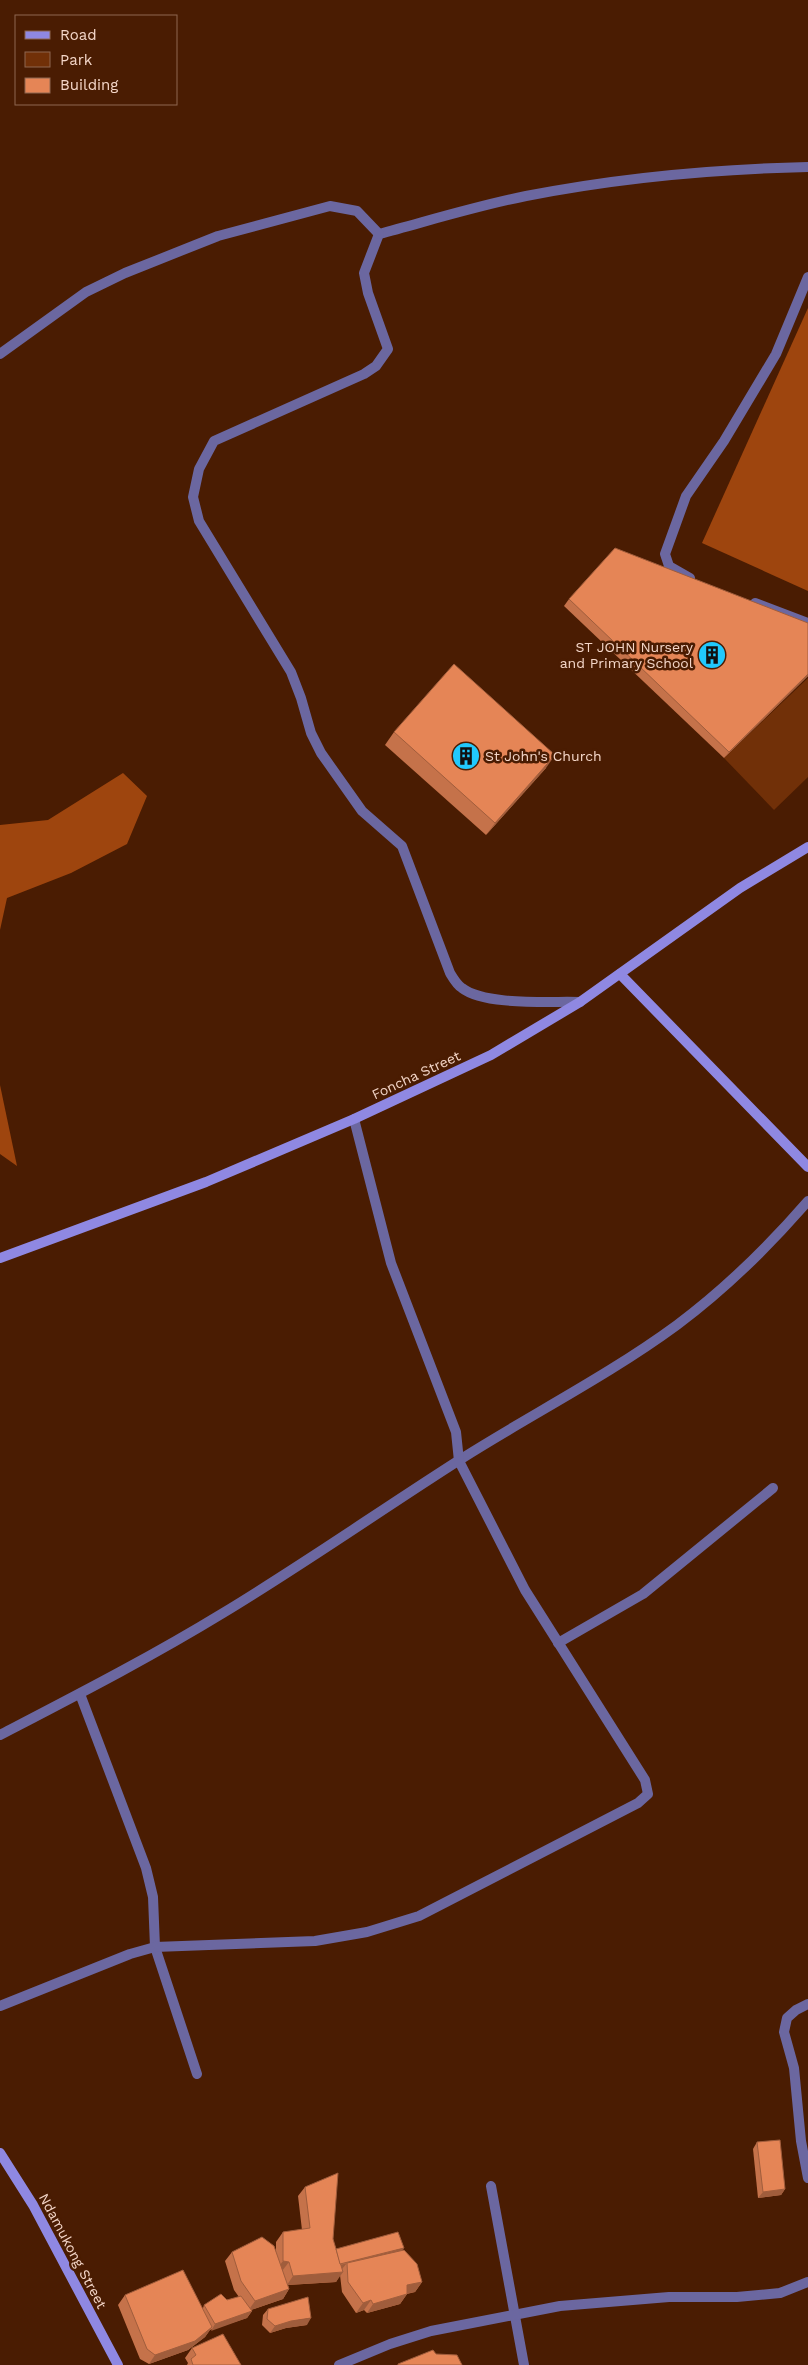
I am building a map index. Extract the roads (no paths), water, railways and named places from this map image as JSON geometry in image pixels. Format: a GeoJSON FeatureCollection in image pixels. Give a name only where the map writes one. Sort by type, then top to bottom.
{"type":"FeatureCollection","features":[{"type":"Feature","properties":{"kind":"main road","name":"Foncha Street"},"geometry":{"type":"LineString","coordinates":[[0,1258],[197,1186],[354,1119],[491,1055],[580,1002],[740,888],[808,848]]}},
{"type":"Feature","properties":{"kind":"main road"},"geometry":{"type":"LineString","coordinates":[[620,974],[808,1167]]}},
{"type":"Feature","properties":{"kind":"main road","name":"Ndamukong Street"},"geometry":{"type":"LineString","coordinates":[[0,2153],[34,2205],[118,2365]]}},
{"type":"Feature","properties":{"kind":"street"},"geometry":{"type":"LineString","coordinates":[[379,234],[527,196],[651,178],[751,168],[808,167]]}},
{"type":"Feature","properties":{"kind":"street"},"geometry":{"type":"LineString","coordinates":[[0,354],[86,292],[218,236],[330,206],[356,211],[379,234]]}},
{"type":"Feature","properties":{"kind":"street"},"geometry":{"type":"LineString","coordinates":[[379,234],[364,273],[368,293],[388,349],[376,366],[364,374],[214,441],[199,469],[193,497],[199,521],[290,672],[301,698],[311,733],[321,753],[362,811],[402,846],[450,973],[461,988],[476,995],[493,999],[580,1002]]}},
{"type":"Feature","properties":{"kind":"street"},"geometry":{"type":"LineString","coordinates":[[698,581],[680,574],[669,566],[665,554],[686,496],[724,441],[776,354],[808,277]]}},
{"type":"Feature","properties":{"kind":"street"},"geometry":{"type":"LineString","coordinates":[[742,598],[808,623]]}},
{"type":"Feature","properties":{"kind":"street"},"geometry":{"type":"LineString","coordinates":[[0,2006],[130,1954],[155,1947],[315,1940],[367,1932],[419,1916],[638,1803],[648,1794],[645,1780],[525,1590],[459,1461],[456,1432],[391,1263],[354,1119]]}},
{"type":"Feature","properties":{"kind":"street"},"geometry":{"type":"LineString","coordinates":[[0,1735],[80,1694],[222,1614],[459,1461],[611,1369],[677,1325],[741,1270],[780,1233],[808,1201]]}},
{"type":"Feature","properties":{"kind":"street"},"geometry":{"type":"LineString","coordinates":[[558,1643],[643,1594],[773,1488]]}},
{"type":"Feature","properties":{"kind":"street"},"geometry":{"type":"LineString","coordinates":[[80,1694],[146,1868],[152,1897],[155,1947],[198,2074]]}},
{"type":"Feature","properties":{"kind":"street"},"geometry":{"type":"LineString","coordinates":[[808,2004],[796,2010],[787,2018],[784,2032],[794,2068],[801,2141],[808,2178]]}},
{"type":"Feature","properties":{"kind":"street"},"geometry":{"type":"LineString","coordinates":[[491,2186],[524,2365]]}},
{"type":"Feature","properties":{"kind":"street"},"geometry":{"type":"LineString","coordinates":[[339,2365],[390,2344],[431,2331],[560,2306],[669,2296],[736,2297],[780,2293],[808,2282]]}},
{"type":"Feature","properties":{"kind":"place","name":"ST JOHN Nursery and Primary School"},"geometry":{"type":"Point","coordinates":[712,655]}},
{"type":"Feature","properties":{"kind":"place","name":"St John's Church"},"geometry":{"type":"Point","coordinates":[466,756]}}]}
